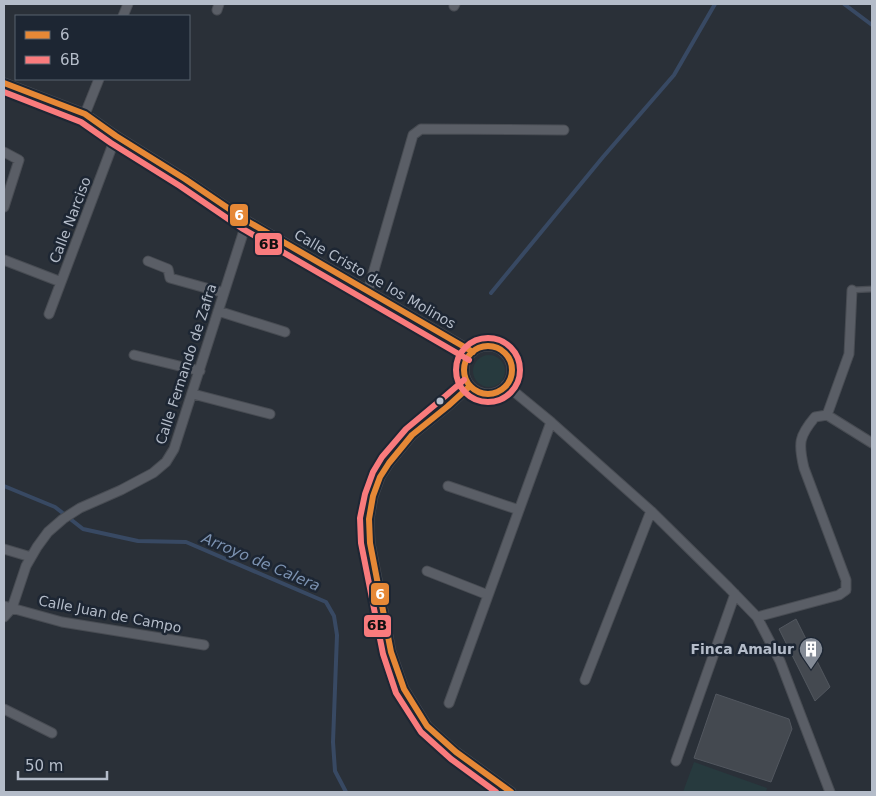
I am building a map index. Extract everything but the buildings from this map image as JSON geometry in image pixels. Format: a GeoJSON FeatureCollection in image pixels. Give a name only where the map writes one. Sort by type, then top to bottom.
{"type":"FeatureCollection","features":[{"type":"Feature","properties":{"kind":"street"},"geometry":{"type":"LineString","coordinates":[[85,114],[98,80]]}},
{"type":"Feature","properties":{"kind":"street","name":"Calle Cristo de los Molinos"},"geometry":{"type":"LineString","coordinates":[[4,83],[85,114],[247,221],[473,352]]}},
{"type":"Feature","properties":{"kind":"street"},"geometry":{"type":"LineString","coordinates":[[368,291],[414,135],[421,129],[564,130]]}},
{"type":"Feature","properties":{"kind":"street","name":"Calle Narciso"},"geometry":{"type":"LineString","coordinates":[[49,314],[116,136]]}},
{"type":"Feature","properties":{"kind":"street"},"geometry":{"type":"LineString","coordinates":[[4,152],[19,160],[4,207]]}},
{"type":"Feature","properties":{"kind":"street","name":"Calle Fernando de Zafra"},"geometry":{"type":"LineString","coordinates":[[4,617],[26,566],[48,532],[80,508],[153,473],[166,462],[174,450],[247,221]]}},
{"type":"Feature","properties":{"kind":"street"},"geometry":{"type":"LineString","coordinates":[[4,260],[61,282]]}},
{"type":"Feature","properties":{"kind":"street"},"geometry":{"type":"LineString","coordinates":[[148,261],[168,268],[170,278],[224,293]]}},
{"type":"Feature","properties":{"kind":"street"},"geometry":{"type":"LineString","coordinates":[[828,415],[849,354],[852,290]]}},
{"type":"Feature","properties":{"kind":"street"},"geometry":{"type":"LineString","coordinates":[[218,312],[285,332]]}},
{"type":"Feature","properties":{"kind":"street"},"geometry":{"type":"LineString","coordinates":[[487,346],[502,350],[511,363],[512,371],[506,385],[500,391],[493,394],[484,394],[470,386],[464,372],[468,358],[473,352],[487,346]]}},
{"type":"Feature","properties":{"kind":"street"},"geometry":{"type":"LineString","coordinates":[[134,355],[200,371]]}},
{"type":"Feature","properties":{"kind":"street"},"geometry":{"type":"LineString","coordinates":[[506,385],[551,422],[651,511],[757,617],[780,661],[830,792]]}},
{"type":"Feature","properties":{"kind":"street"},"geometry":{"type":"LineString","coordinates":[[470,386],[412,435],[380,477],[372,496],[369,519],[370,543],[391,652],[404,690],[427,726],[456,752],[511,792]]}},
{"type":"Feature","properties":{"kind":"street"},"geometry":{"type":"LineString","coordinates":[[193,394],[270,414]]}},
{"type":"Feature","properties":{"kind":"street"},"geometry":{"type":"LineString","coordinates":[[757,617],[839,595],[846,590],[846,580],[804,468],[800,452],[803,432],[815,417],[828,415],[872,442]]}},
{"type":"Feature","properties":{"kind":"street"},"geometry":{"type":"LineString","coordinates":[[450,703],[551,422]]}},
{"type":"Feature","properties":{"kind":"street"},"geometry":{"type":"LineString","coordinates":[[448,486],[519,510]]}},
{"type":"Feature","properties":{"kind":"street"},"geometry":{"type":"LineString","coordinates":[[585,680],[651,511]]}},
{"type":"Feature","properties":{"kind":"street"},"geometry":{"type":"LineString","coordinates":[[4,549],[31,557]]}},
{"type":"Feature","properties":{"kind":"street"},"geometry":{"type":"LineString","coordinates":[[427,571],[488,595]]}},
{"type":"Feature","properties":{"kind":"street"},"geometry":{"type":"LineString","coordinates":[[676,761],[735,594]]}},
{"type":"Feature","properties":{"kind":"street","name":"Calle Juan de Campo"},"geometry":{"type":"LineString","coordinates":[[8,607],[62,622],[204,645]]}},
{"type":"Feature","properties":{"kind":"street"},"geometry":{"type":"LineString","coordinates":[[4,709],[52,733]]}},
{"type":"Feature","properties":{"kind":"lane"},"geometry":{"type":"LineString","coordinates":[[852,290],[872,289]]}},
{"type":"Feature","properties":{"kind":"green space"},"geometry":{"type":"Polygon","coordinates":[[[489,355],[501,359],[505,371],[501,383],[489,387],[477,383],[473,371],[477,359],[489,355]]]}},
{"type":"Feature","properties":{"kind":"green space"},"geometry":{"type":"Polygon","coordinates":[[[694,762],[767,788],[766,792],[683,792],[694,762]]]}},
{"type":"Feature","properties":{"kind":"waterway"},"geometry":{"type":"LineString","coordinates":[[491,293],[603,157],[674,75],[715,4]]}},
{"type":"Feature","properties":{"kind":"waterway"},"geometry":{"type":"LineString","coordinates":[[844,4],[872,25]]}},
{"type":"Feature","properties":{"kind":"waterway","name":"Arroyo de Calera"},"geometry":{"type":"LineString","coordinates":[[4,486],[55,507],[83,529],[138,541],[186,542],[326,602],[334,616],[337,635],[333,742],[335,771],[346,792]]}},
{"type":"Feature","properties":{"kind":"transit line","name":"6"},"geometry":{"type":"LineString","coordinates":[[4,83],[85,114],[247,221],[473,352]]}},
{"type":"Feature","properties":{"kind":"transit line","name":"6B"},"geometry":{"type":"LineString","coordinates":[[4,92],[81,122],[243,229],[469,360]]}},
{"type":"Feature","properties":{"kind":"transit line","name":"6B"},"geometry":{"type":"LineString","coordinates":[[482,338],[494,338],[511,347],[518,358],[520,370],[518,382],[511,393],[494,402],[482,402],[470,397],[461,388],[456,376],[456,364],[461,352],[470,343],[482,338]]}},
{"type":"Feature","properties":{"kind":"transit line","name":"6"},"geometry":{"type":"LineString","coordinates":[[488,346],[497,348],[505,353],[510,361],[512,370],[510,379],[505,387],[497,392],[488,394],[479,392],[471,387],[466,379],[464,370],[466,361],[471,353],[479,348],[488,346]]}},
{"type":"Feature","properties":{"kind":"transit line","name":"6B"},"geometry":{"type":"LineString","coordinates":[[464,380],[406,429],[382,457],[373,472],[365,494],[360,518],[361,543],[383,654],[396,693],[421,732],[451,759],[496,792]]}},
{"type":"Feature","properties":{"kind":"transit line","name":"6"},"geometry":{"type":"LineString","coordinates":[[470,386],[412,435],[380,477],[373,496],[369,519],[370,543],[391,652],[404,689],[427,726],[456,752],[511,792]]}},
{"type":"Feature","properties":{"kind":"place","name":"Finca Amalur"},"geometry":{"type":"Point","coordinates":[811,670]}}]}
